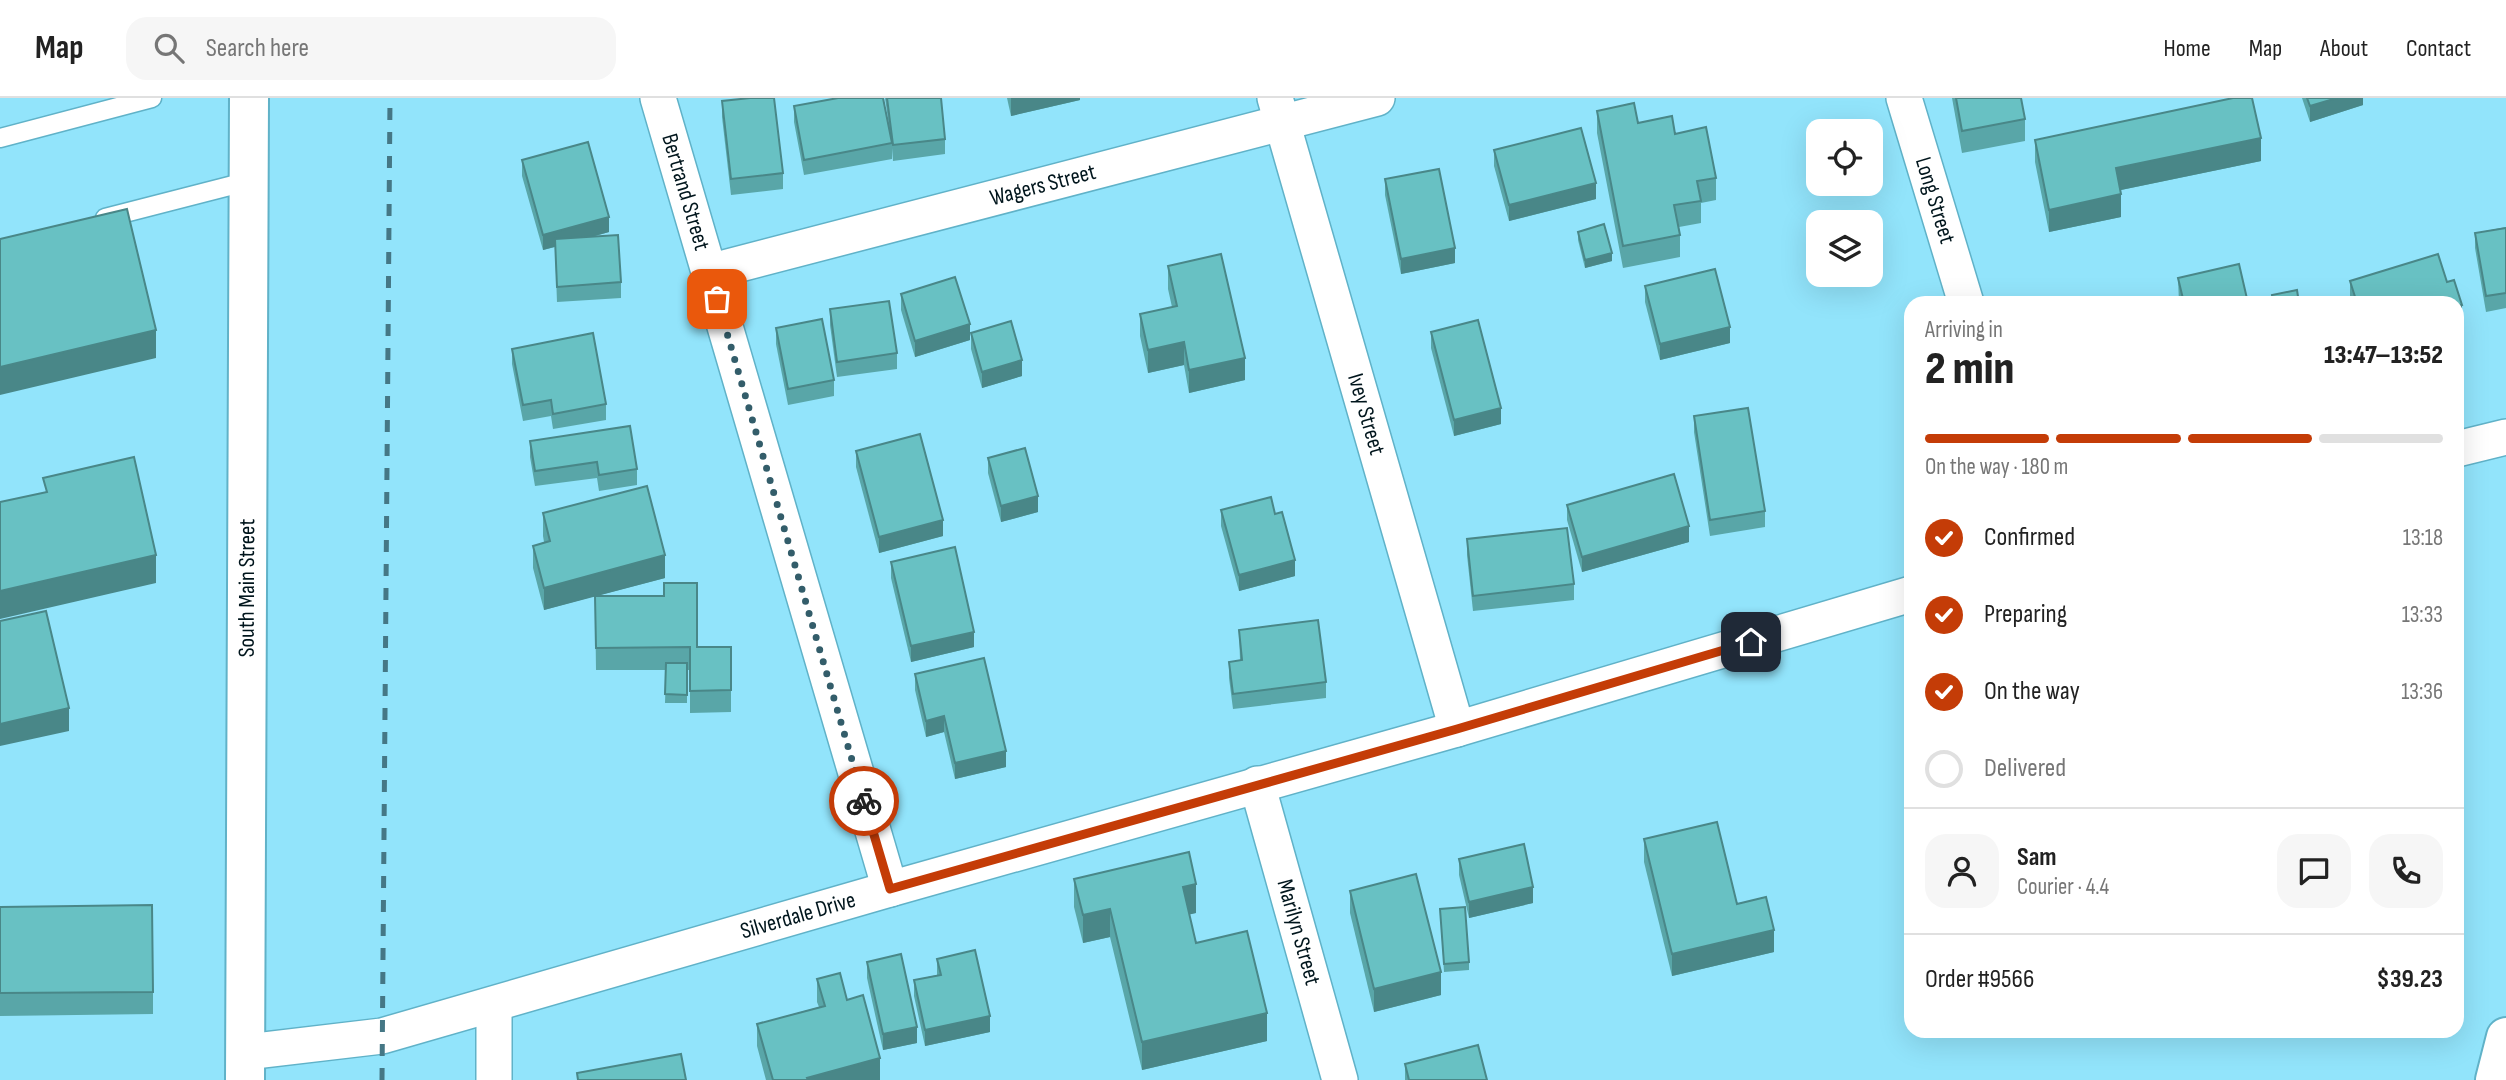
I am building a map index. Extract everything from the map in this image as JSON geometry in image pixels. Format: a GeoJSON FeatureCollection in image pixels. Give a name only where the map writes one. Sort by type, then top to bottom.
{"type":"FeatureCollection","features":[{"type":"Feature","properties":{"kind":"street","name":"South Main Street"},"geometry":{"type":"LineString","coordinates":[[246,1066],[249,98]]}},
{"type":"Feature","properties":{"kind":"street","name":"Bertrand Street"},"geometry":{"type":"LineString","coordinates":[[658,98],[890,889]]}},
{"type":"Feature","properties":{"kind":"street","name":"Wagers Street"},"geometry":{"type":"LineString","coordinates":[[709,272],[1279,111],[1377,98]]}},
{"type":"Feature","properties":{"kind":"street","name":"Long Street"},"geometry":{"type":"LineString","coordinates":[[1904,98],[1964,296]]}},
{"type":"Feature","properties":{"kind":"street","name":"Ivey Street"},"geometry":{"type":"LineString","coordinates":[[1279,111],[1457,729]]}},
{"type":"Feature","properties":{"kind":"street"},"geometry":{"type":"LineString","coordinates":[[2464,447],[2506,437]]}},
{"type":"Feature","properties":{"kind":"street","name":"Silverdale Drive"},"geometry":{"type":"LineString","coordinates":[[246,1066],[382,1036],[494,1005],[890,889],[1457,729],[1904,596]]}},
{"type":"Feature","properties":{"kind":"street","name":"Marilyn Street"},"geometry":{"type":"LineString","coordinates":[[1257,784],[1340,1080]]}},
{"type":"Feature","properties":{"kind":"street"},"geometry":{"type":"LineString","coordinates":[[494,1005],[494,1080]]}},
{"type":"Feature","properties":{"kind":"street"},"geometry":{"type":"LineString","coordinates":[[2495,1080],[2506,1037]]}},
{"type":"Feature","properties":{"kind":"lane"},"geometry":{"type":"LineString","coordinates":[[1,135],[152,98]]}},
{"type":"Feature","properties":{"kind":"lane"},"geometry":{"type":"LineString","coordinates":[[92,222],[249,181]]}},
{"type":"Feature","properties":{"kind":"building"},"geometry":{"type":"Polygon","coordinates":[[[774,98],[783,173],[731,179],[722,101],[774,98]]]}},
{"type":"Feature","properties":{"kind":"building"},"geometry":{"type":"Polygon","coordinates":[[[838,98],[883,98],[892,143],[804,160],[794,106],[838,98]]]}},
{"type":"Feature","properties":{"kind":"building"},"geometry":{"type":"Polygon","coordinates":[[[887,98],[941,98],[945,139],[893,145],[887,98]]]}},
{"type":"Feature","properties":{"kind":"building"},"geometry":{"type":"Polygon","coordinates":[[[1956,98],[2021,98],[2025,119],[1962,131],[1956,98]]]}},
{"type":"Feature","properties":{"kind":"building"},"geometry":{"type":"Polygon","coordinates":[[[2233,98],[2252,98],[2261,138],[2116,168],[2121,194],[2049,210],[2035,140],[2233,98]]]}},
{"type":"Feature","properties":{"kind":"building"},"geometry":{"type":"Polygon","coordinates":[[[2307,98],[2337,98],[2310,106],[2307,98]]]}},
{"type":"Feature","properties":{"kind":"building"},"geometry":{"type":"Polygon","coordinates":[[[1634,103],[1638,123],[1672,116],[1675,134],[1706,127],[1716,178],[1697,181],[1701,201],[1674,205],[1680,235],[1623,246],[1597,111],[1634,103]]]}},
{"type":"Feature","properties":{"kind":"building"},"geometry":{"type":"Polygon","coordinates":[[[1581,128],[1596,183],[1509,205],[1494,150],[1581,128]]]}},
{"type":"Feature","properties":{"kind":"building"},"geometry":{"type":"Polygon","coordinates":[[[588,142],[609,217],[543,235],[522,160],[588,142]]]}},
{"type":"Feature","properties":{"kind":"building"},"geometry":{"type":"Polygon","coordinates":[[[1439,169],[1455,248],[1401,259],[1385,179],[1439,169]]]}},
{"type":"Feature","properties":{"kind":"building"},"geometry":{"type":"Polygon","coordinates":[[[127,209],[156,330],[0,367],[0,239],[127,209]]]}},
{"type":"Feature","properties":{"kind":"building"},"geometry":{"type":"Polygon","coordinates":[[[1604,224],[1612,253],[1585,260],[1578,232],[1604,224]]]}},
{"type":"Feature","properties":{"kind":"building"},"geometry":{"type":"Polygon","coordinates":[[[2506,228],[2506,293],[2486,296],[2475,233],[2506,228]]]}},
{"type":"Feature","properties":{"kind":"building"},"geometry":{"type":"Polygon","coordinates":[[[618,235],[621,282],[557,287],[555,239],[618,235]]]}},
{"type":"Feature","properties":{"kind":"building"},"geometry":{"type":"Polygon","coordinates":[[[1221,254],[1245,358],[1189,370],[1184,342],[1148,350],[1140,314],[1177,306],[1168,266],[1221,254]]]}},
{"type":"Feature","properties":{"kind":"building"},"geometry":{"type":"Polygon","coordinates":[[[2438,254],[2447,282],[2454,280],[2459,296],[2355,296],[2350,281],[2438,254]]]}},
{"type":"Feature","properties":{"kind":"building"},"geometry":{"type":"Polygon","coordinates":[[[2239,264],[2246,296],[2182,296],[2178,278],[2239,264]]]}},
{"type":"Feature","properties":{"kind":"building"},"geometry":{"type":"Polygon","coordinates":[[[1715,269],[1730,327],[1660,344],[1645,286],[1715,269]]]}},
{"type":"Feature","properties":{"kind":"building"},"geometry":{"type":"Polygon","coordinates":[[[955,277],[970,324],[915,341],[901,294],[955,277]]]}},
{"type":"Feature","properties":{"kind":"building"},"geometry":{"type":"Polygon","coordinates":[[[2297,290],[2298,296],[2272,296],[2297,290]]]}},
{"type":"Feature","properties":{"kind":"building"},"geometry":{"type":"Polygon","coordinates":[[[889,301],[897,353],[837,362],[830,309],[889,301]]]}},
{"type":"Feature","properties":{"kind":"building"},"geometry":{"type":"Polygon","coordinates":[[[822,319],[834,380],[788,389],[776,328],[822,319]]]}},
{"type":"Feature","properties":{"kind":"building"},"geometry":{"type":"Polygon","coordinates":[[[1478,320],[1501,408],[1454,420],[1431,332],[1478,320]]]}},
{"type":"Feature","properties":{"kind":"building"},"geometry":{"type":"Polygon","coordinates":[[[1011,321],[1022,360],[982,372],[971,333],[1011,321]]]}},
{"type":"Feature","properties":{"kind":"building"},"geometry":{"type":"Polygon","coordinates":[[[593,333],[606,404],[553,414],[551,400],[523,405],[512,349],[593,333]]]}},
{"type":"Feature","properties":{"kind":"building"},"geometry":{"type":"Polygon","coordinates":[[[1748,408],[1765,511],[1710,520],[1694,416],[1748,408]]]}},
{"type":"Feature","properties":{"kind":"building"},"geometry":{"type":"Polygon","coordinates":[[[630,426],[637,469],[599,475],[597,462],[535,471],[530,441],[630,426]]]}},
{"type":"Feature","properties":{"kind":"building"},"geometry":{"type":"Polygon","coordinates":[[[920,434],[943,520],[879,537],[856,451],[920,434]]]}},
{"type":"Feature","properties":{"kind":"building"},"geometry":{"type":"Polygon","coordinates":[[[1025,448],[1038,496],[1001,506],[988,458],[1025,448]]]}},
{"type":"Feature","properties":{"kind":"building"},"geometry":{"type":"Polygon","coordinates":[[[134,457],[156,555],[0,591],[0,502],[47,492],[43,478],[134,457]]]}},
{"type":"Feature","properties":{"kind":"building"},"geometry":{"type":"Polygon","coordinates":[[[1674,474],[1689,526],[1582,557],[1567,505],[1674,474]]]}},
{"type":"Feature","properties":{"kind":"building"},"geometry":{"type":"Polygon","coordinates":[[[647,486],[665,555],[544,588],[533,546],[550,541],[543,513],[647,486]]]}},
{"type":"Feature","properties":{"kind":"building"},"geometry":{"type":"Polygon","coordinates":[[[1271,497],[1275,514],[1282,512],[1295,560],[1239,575],[1221,510],[1271,497]]]}},
{"type":"Feature","properties":{"kind":"building"},"geometry":{"type":"Polygon","coordinates":[[[1567,528],[1574,584],[1473,596],[1467,539],[1567,528]]]}},
{"type":"Feature","properties":{"kind":"building"},"geometry":{"type":"Polygon","coordinates":[[[955,547],[974,632],[911,646],[891,562],[955,547]]]}},
{"type":"Feature","properties":{"kind":"building"},"geometry":{"type":"Polygon","coordinates":[[[664,583],[697,583],[697,647],[731,647],[731,690],[690,691],[690,647],[596,648],[595,596],[664,596],[664,583]]]}},
{"type":"Feature","properties":{"kind":"building"},"geometry":{"type":"Polygon","coordinates":[[[46,611],[69,708],[0,724],[0,621],[46,611]]]}},
{"type":"Feature","properties":{"kind":"building"},"geometry":{"type":"Polygon","coordinates":[[[1318,620],[1326,682],[1233,694],[1229,662],[1242,660],[1239,630],[1318,620]]]}},
{"type":"Feature","properties":{"kind":"building"},"geometry":{"type":"Polygon","coordinates":[[[984,658],[1006,751],[955,763],[944,716],[926,721],[915,674],[984,658]]]}},
{"type":"Feature","properties":{"kind":"building"},"geometry":{"type":"Polygon","coordinates":[[[666,663],[687,663],[687,695],[665,694],[666,663]]]}},
{"type":"Feature","properties":{"kind":"building"},"geometry":{"type":"Polygon","coordinates":[[[1717,822],[1737,904],[1766,897],[1774,930],[1672,954],[1644,839],[1717,822]]]}},
{"type":"Feature","properties":{"kind":"building"},"geometry":{"type":"Polygon","coordinates":[[[1524,844],[1533,887],[1469,902],[1459,859],[1524,844]]]}},
{"type":"Feature","properties":{"kind":"building"},"geometry":{"type":"Polygon","coordinates":[[[1189,852],[1196,884],[1183,887],[1196,943],[1247,931],[1267,1013],[1142,1042],[1110,909],[1083,915],[1074,879],[1189,852]]]}},
{"type":"Feature","properties":{"kind":"building"},"geometry":{"type":"Polygon","coordinates":[[[1416,874],[1441,972],[1374,989],[1350,891],[1416,874]]]}},
{"type":"Feature","properties":{"kind":"building"},"geometry":{"type":"Polygon","coordinates":[[[152,905],[153,992],[0,993],[0,907],[152,905]]]}},
{"type":"Feature","properties":{"kind":"building"},"geometry":{"type":"Polygon","coordinates":[[[1465,907],[1469,962],[1444,964],[1440,909],[1465,907]]]}},
{"type":"Feature","properties":{"kind":"building"},"geometry":{"type":"Polygon","coordinates":[[[975,950],[990,1016],[925,1030],[914,980],[941,975],[937,959],[975,950]]]}},
{"type":"Feature","properties":{"kind":"building"},"geometry":{"type":"Polygon","coordinates":[[[901,954],[917,1027],[883,1034],[867,962],[901,954]]]}},
{"type":"Feature","properties":{"kind":"building"},"geometry":{"type":"Polygon","coordinates":[[[840,973],[847,1000],[863,995],[880,1058],[807,1078],[808,1080],[773,1080],[757,1024],[825,1006],[817,979],[840,973]]]}},
{"type":"Feature","properties":{"kind":"building"},"geometry":{"type":"Polygon","coordinates":[[[1478,1045],[1487,1080],[1409,1080],[1405,1064],[1478,1045]]]}},
{"type":"Feature","properties":{"kind":"building"},"geometry":{"type":"Polygon","coordinates":[[[681,1054],[686,1080],[578,1080],[577,1073],[681,1054]]]}},
{"type":"Feature","properties":{"kind":"railway"},"geometry":{"type":"LineString","coordinates":[[382,1080],[390,98]]}},
{"type":"Feature","properties":{"kind":"way so far"},"geometry":{"type":"LineString","coordinates":[[717,299],[864,801]]}},
{"type":"Feature","properties":{"kind":"route"},"geometry":{"type":"LineString","coordinates":[[864,801],[890,889],[1457,729],[1751,642]]}}]}
